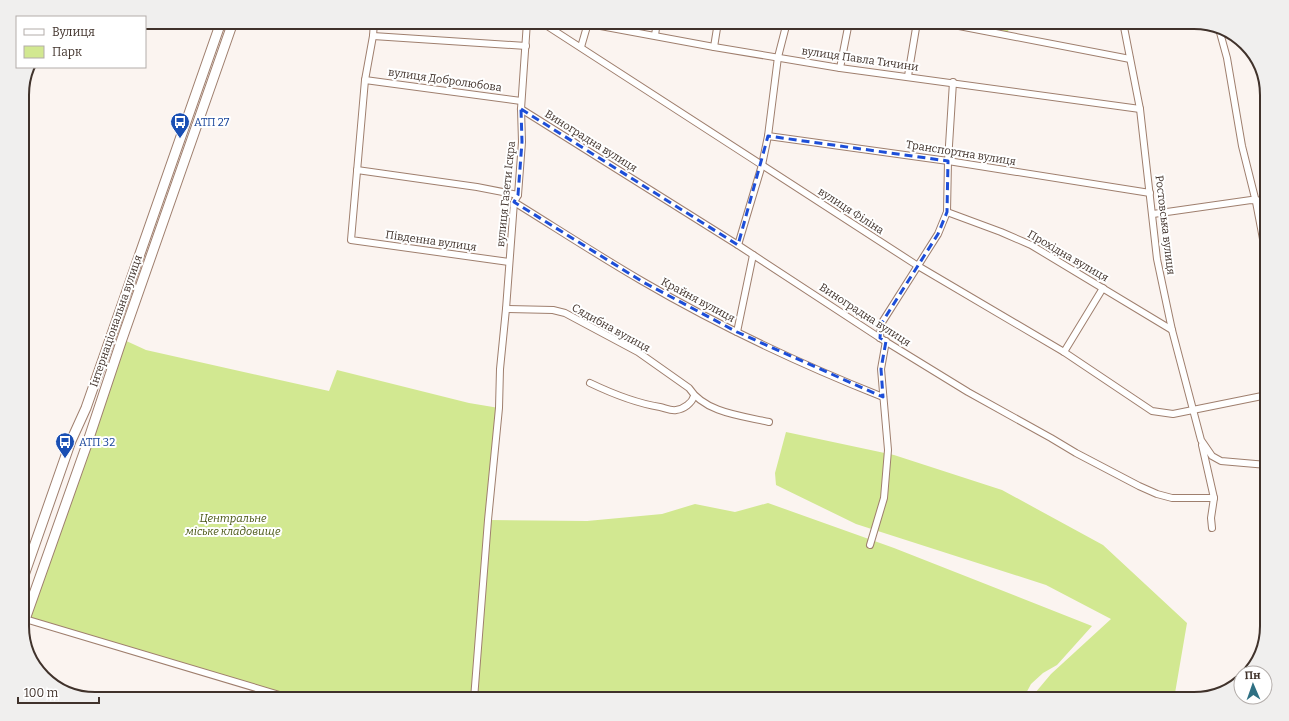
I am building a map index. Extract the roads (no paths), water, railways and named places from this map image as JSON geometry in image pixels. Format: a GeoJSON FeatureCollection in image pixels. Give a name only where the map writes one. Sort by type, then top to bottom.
{"type":"FeatureCollection","features":[{"type":"Feature","properties":{"kind":"main road","name":"Інтернаціональна вулиця"},"geometry":{"type":"LineString","coordinates":[[29,561],[71,441],[86,408],[219,29]]}},
{"type":"Feature","properties":{"kind":"main road","name":"Інтернаціональна вулиця"},"geometry":{"type":"LineString","coordinates":[[29,608],[86,448],[231,29]]}},
{"type":"Feature","properties":{"kind":"street"},"geometry":{"type":"LineString","coordinates":[[374,29],[365,80],[357,170],[478,187],[518,195]]}},
{"type":"Feature","properties":{"kind":"street","name":"вулиця Газети Іскра"},"geometry":{"type":"LineString","coordinates":[[475,692],[488,520],[499,408],[500,369],[514,202],[518,195],[522,142],[521,101],[527,29]]}},
{"type":"Feature","properties":{"kind":"street","name":"вулиця Філіна"},"geometry":{"type":"LineString","coordinates":[[552,29],[918,266],[1064,352],[1152,411],[1173,414],[1193,410]]}},
{"type":"Feature","properties":{"kind":"street"},"geometry":{"type":"LineString","coordinates":[[580,47],[586,29]]}},
{"type":"Feature","properties":{"kind":"street","name":"вулиця Павла Тичини"},"geometry":{"type":"LineString","coordinates":[[618,29],[840,68],[953,82],[1140,109]]}},
{"type":"Feature","properties":{"kind":"street"},"geometry":{"type":"LineString","coordinates":[[655,35],[656,29]]}},
{"type":"Feature","properties":{"kind":"street"},"geometry":{"type":"LineString","coordinates":[[714,47],[717,29]]}},
{"type":"Feature","properties":{"kind":"street"},"geometry":{"type":"LineString","coordinates":[[738,245],[762,165],[768,136],[778,57],[785,29]]}},
{"type":"Feature","properties":{"kind":"street"},"geometry":{"type":"LineString","coordinates":[[840,68],[848,29]]}},
{"type":"Feature","properties":{"kind":"street"},"geometry":{"type":"LineString","coordinates":[[908,76],[916,29]]}},
{"type":"Feature","properties":{"kind":"street"},"geometry":{"type":"LineString","coordinates":[[975,29],[1130,59]]}},
{"type":"Feature","properties":{"kind":"street","name":"Ростовська вулиця"},"geometry":{"type":"LineString","coordinates":[[1124,29],[1140,109],[1157,259],[1172,330],[1201,440]]}},
{"type":"Feature","properties":{"kind":"street"},"geometry":{"type":"LineString","coordinates":[[1221,35],[1227,58],[1242,146],[1260,223]]}},
{"type":"Feature","properties":{"kind":"street"},"geometry":{"type":"LineString","coordinates":[[373,36],[526,46]]}},
{"type":"Feature","properties":{"kind":"street","name":"вулиця Добролюбова"},"geometry":{"type":"LineString","coordinates":[[365,80],[521,101]]}},
{"type":"Feature","properties":{"kind":"street"},"geometry":{"type":"LineString","coordinates":[[870,545],[884,498],[888,450],[881,369],[883,340],[882,324],[938,234],[947,212],[948,161],[953,82]]}},
{"type":"Feature","properties":{"kind":"street","name":"Виноградна вулиця"},"geometry":{"type":"LineString","coordinates":[[521,109],[738,245],[883,340],[968,392],[1076,453],[1139,486],[1172,498],[1214,498]]}},
{"type":"Feature","properties":{"kind":"street","name":"Транспортна вулиця"},"geometry":{"type":"LineString","coordinates":[[768,136],[948,161],[1150,193]]}},
{"type":"Feature","properties":{"kind":"street","name":"Південна вулиця"},"geometry":{"type":"LineString","coordinates":[[357,170],[351,240],[509,262]]}},
{"type":"Feature","properties":{"kind":"street"},"geometry":{"type":"LineString","coordinates":[[1153,214],[1252,200],[1260,202]]}},
{"type":"Feature","properties":{"kind":"street","name":"Крайня вулиця"},"geometry":{"type":"LineString","coordinates":[[514,202],[644,282],[737,332],[834,378],[883,397]]}},
{"type":"Feature","properties":{"kind":"street","name":"Прохідна вулиця"},"geometry":{"type":"LineString","coordinates":[[947,212],[1031,245],[1172,330]]}},
{"type":"Feature","properties":{"kind":"street"},"geometry":{"type":"LineString","coordinates":[[737,332],[753,255]]}},
{"type":"Feature","properties":{"kind":"street"},"geometry":{"type":"LineString","coordinates":[[1064,352],[1103,288]]}},
{"type":"Feature","properties":{"kind":"street","name":"Сядибна вулиця"},"geometry":{"type":"LineString","coordinates":[[506,309],[553,310],[565,313],[638,352],[689,388],[694,396],[710,406],[732,414],[769,422]]}},
{"type":"Feature","properties":{"kind":"street"},"geometry":{"type":"LineString","coordinates":[[590,383],[619,397],[648,405],[676,410],[688,405],[693,401],[694,396]]}},
{"type":"Feature","properties":{"kind":"street"},"geometry":{"type":"LineString","coordinates":[[1193,410],[1260,396]]}},
{"type":"Feature","properties":{"kind":"street"},"geometry":{"type":"LineString","coordinates":[[1201,440],[1214,498],[1210,518],[1212,528]]}},
{"type":"Feature","properties":{"kind":"street"},"geometry":{"type":"LineString","coordinates":[[1201,440],[1212,456],[1221,461],[1260,464]]}},
{"type":"Feature","properties":{"kind":"street"},"geometry":{"type":"LineString","coordinates":[[29,620],[270,692]]}},
{"type":"Feature","properties":{"kind":"place","name":"АТП 27"},"geometry":{"type":"Point","coordinates":[180,139]}},
{"type":"Feature","properties":{"kind":"place","name":"АТП 32"},"geometry":{"type":"Point","coordinates":[65,459]}},
{"type":"Feature","properties":{"kind":"park label","name":"Центральне міське кладовище"},"geometry":{"type":"Point","coordinates":[233,524]}}]}
